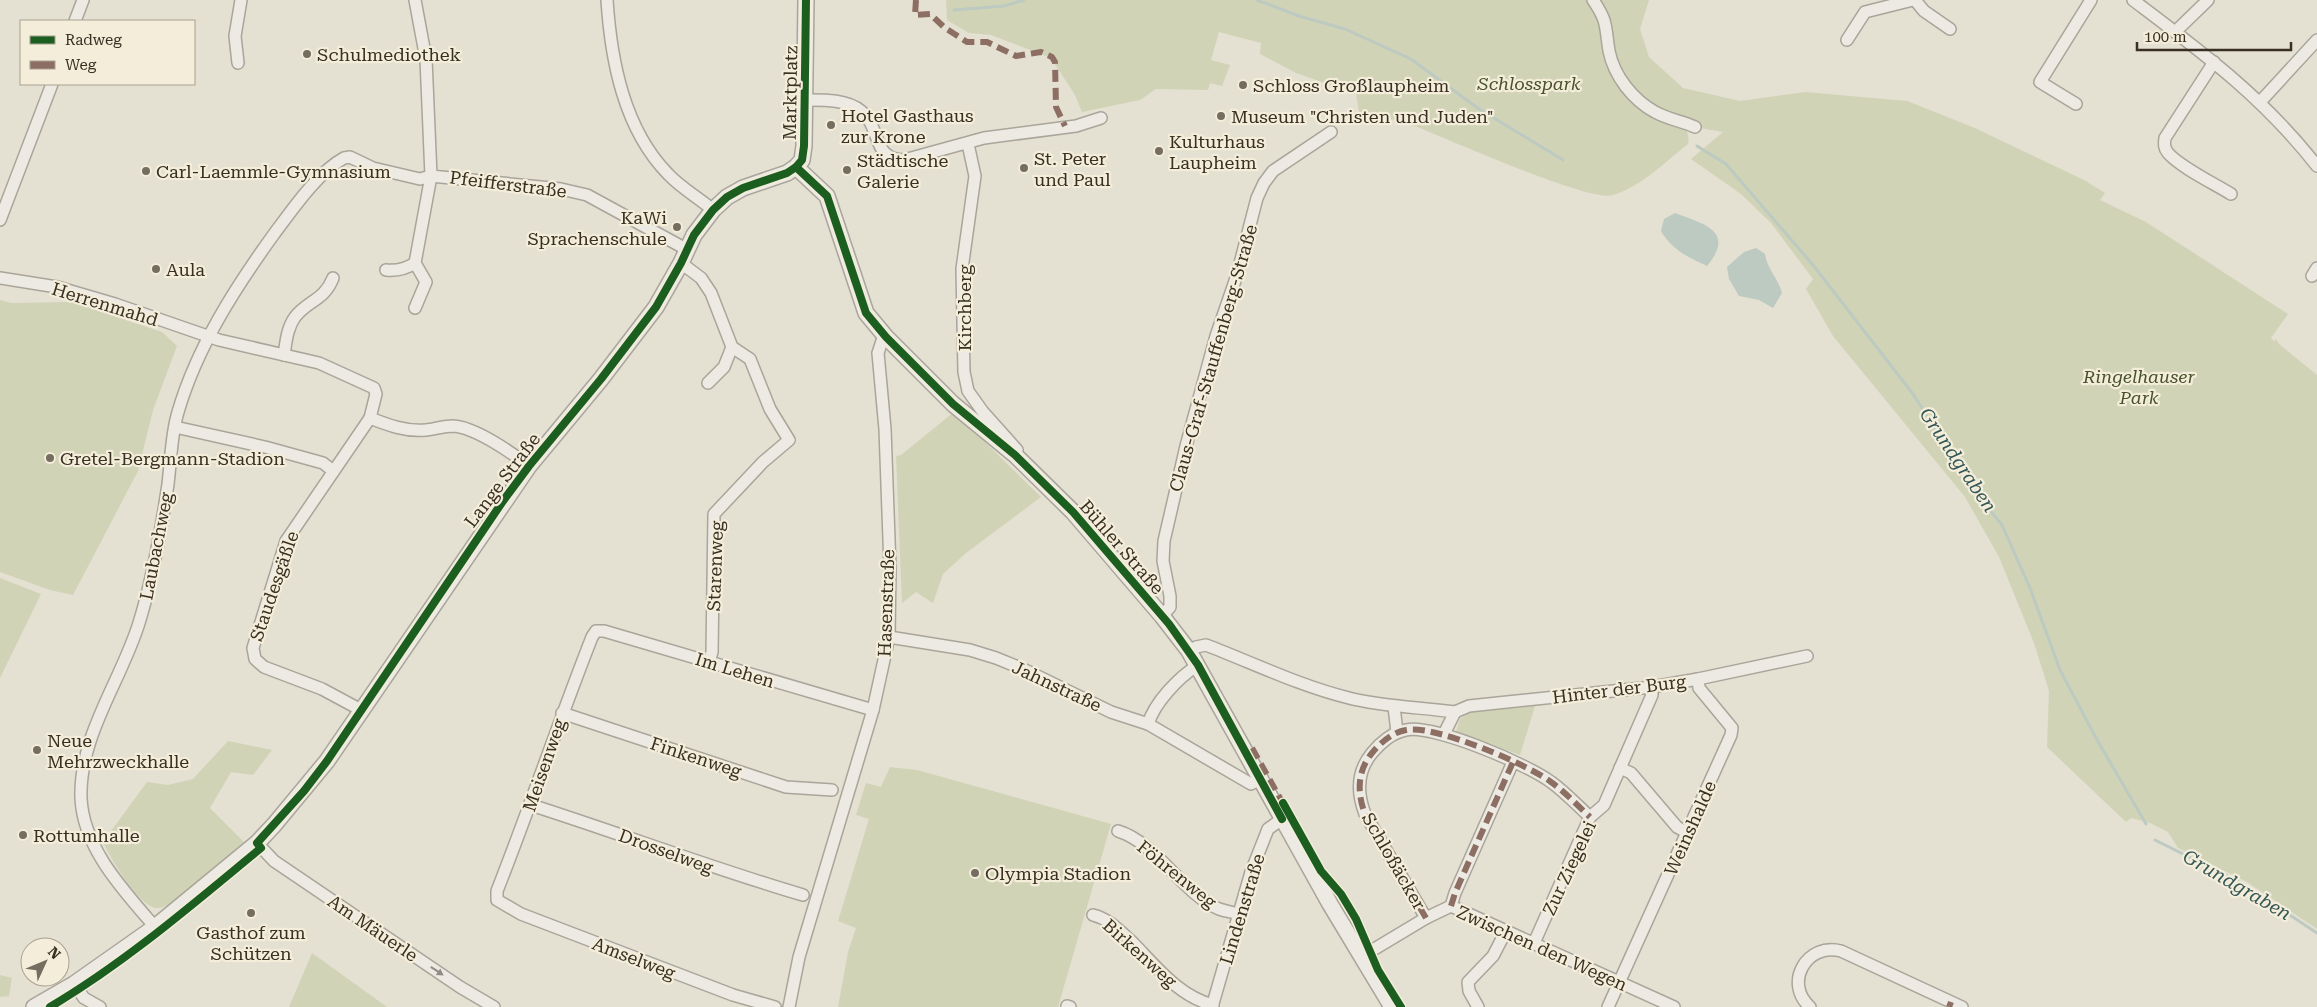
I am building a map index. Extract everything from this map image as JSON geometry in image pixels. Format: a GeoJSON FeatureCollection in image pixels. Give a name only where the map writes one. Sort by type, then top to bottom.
{"type":"FeatureCollection","features":[{"type":"Feature","properties":{"kind":"street"},"geometry":{"type":"LineString","coordinates":[[75,20],[84,0]]}},
{"type":"Feature","properties":{"kind":"street"},"geometry":{"type":"LineString","coordinates":[[238,63],[235,36],[241,0]]}},
{"type":"Feature","properties":{"kind":"street","name":"Pfeifferstraße"},"geometry":{"type":"LineString","coordinates":[[415,0],[426,60],[431,176],[561,189],[588,195],[684,256],[711,293],[732,348]]}},
{"type":"Feature","properties":{"kind":"street"},"geometry":{"type":"LineString","coordinates":[[607,0],[609,25],[626,106],[643,144],[668,175],[713,210]]}},
{"type":"Feature","properties":{"kind":"street","name":"Marktplatz"},"geometry":{"type":"LineString","coordinates":[[796,168],[802,160],[804,146],[806,0]]}},
{"type":"Feature","properties":{"kind":"street"},"geometry":{"type":"LineString","coordinates":[[1593,0],[1605,18],[1609,52],[1616,72],[1625,87],[1641,103],[1656,113],[1695,127]]}},
{"type":"Feature","properties":{"kind":"street"},"geometry":{"type":"LineString","coordinates":[[1847,40],[1865,12],[1914,0],[1924,11],[1950,29]]}},
{"type":"Feature","properties":{"kind":"street"},"geometry":{"type":"LineString","coordinates":[[2076,104],[2040,82],[2092,0]]}},
{"type":"Feature","properties":{"kind":"street"},"geometry":{"type":"LineString","coordinates":[[2133,0],[2214,62],[2260,102],[2317,166]]}},
{"type":"Feature","properties":{"kind":"street"},"geometry":{"type":"LineString","coordinates":[[2176,32],[2208,0]]}},
{"type":"Feature","properties":{"kind":"street"},"geometry":{"type":"LineString","coordinates":[[2260,102],[2317,40]]}},
{"type":"Feature","properties":{"kind":"street"},"geometry":{"type":"LineString","coordinates":[[2214,62],[2164,138],[2164,147],[2169,154],[2182,164],[2231,194]]}},
{"type":"Feature","properties":{"kind":"street"},"geometry":{"type":"LineString","coordinates":[[0,220],[52,85]]}},
{"type":"Feature","properties":{"kind":"street"},"geometry":{"type":"LineString","coordinates":[[804,100],[829,100],[850,105],[861,111],[868,120],[886,156],[894,160],[904,160],[968,144],[984,138],[1076,126],[1101,118]]}},
{"type":"Feature","properties":{"kind":"street","name":"Claus-Graf-Stauffenberg-Straße"},"geometry":{"type":"LineString","coordinates":[[1162,616],[1170,607],[1170,596],[1163,561],[1166,531],[1186,446],[1216,336],[1237,275],[1257,198],[1264,183],[1273,171],[1331,132]]}},
{"type":"Feature","properties":{"kind":"street","name":"Kirchberg"},"geometry":{"type":"LineString","coordinates":[[968,144],[975,176],[962,269],[964,372],[968,391],[983,412],[1010,439],[1017,450],[1015,455]]}},
{"type":"Feature","properties":{"kind":"street","name":"Laubachweg"},"geometry":{"type":"LineString","coordinates":[[155,927],[119,884],[92,840],[83,808],[82,780],[84,761],[92,735],[130,652],[144,608],[158,548],[175,427],[186,388],[209,336],[252,266],[272,237],[315,184],[338,162],[350,157],[373,168],[397,174],[420,179],[431,176]]}},
{"type":"Feature","properties":{"kind":"street"},"geometry":{"type":"LineString","coordinates":[[796,168],[823,190],[829,201],[866,313],[886,337]]}},
{"type":"Feature","properties":{"kind":"street","name":"Lange Straße"},"geometry":{"type":"LineString","coordinates":[[34,1007],[74,984],[155,927],[257,843],[304,791],[528,466],[601,379],[643,321],[656,307],[694,235],[713,210],[727,197],[743,188],[787,174],[796,168]]}},
{"type":"Feature","properties":{"kind":"street"},"geometry":{"type":"LineString","coordinates":[[415,308],[426,282],[415,263],[431,176]]}},
{"type":"Feature","properties":{"kind":"street"},"geometry":{"type":"LineString","coordinates":[[386,270],[395,271],[408,268],[415,263]]}},
{"type":"Feature","properties":{"kind":"street","name":"Herrenmahd"},"geometry":{"type":"LineString","coordinates":[[0,278],[66,290],[116,304],[209,336],[319,363],[369,385],[376,394],[370,418]]}},
{"type":"Feature","properties":{"kind":"street"},"geometry":{"type":"LineString","coordinates":[[284,355],[288,331],[296,316],[328,290],[333,278]]}},
{"type":"Feature","properties":{"kind":"street","name":"Bühler Straße"},"geometry":{"type":"LineString","coordinates":[[886,337],[953,404],[1015,455],[1072,512],[1162,616],[1189,651],[1361,958],[1392,1007]]}},
{"type":"Feature","properties":{"kind":"street","name":"Hasenstraße"},"geometry":{"type":"LineString","coordinates":[[789,1007],[799,957],[873,710],[889,637],[890,567],[885,429],[878,353],[882,341],[886,337]]}},
{"type":"Feature","properties":{"kind":"street"},"geometry":{"type":"LineString","coordinates":[[708,383],[724,367],[732,348]]}},
{"type":"Feature","properties":{"kind":"street","name":"Starenweg"},"geometry":{"type":"LineString","coordinates":[[710,662],[712,652],[714,514],[763,462],[789,440],[765,398],[750,359],[732,348]]}},
{"type":"Feature","properties":{"kind":"street"},"geometry":{"type":"LineString","coordinates":[[370,418],[386,425],[408,430],[454,426],[470,430],[528,466]]}},
{"type":"Feature","properties":{"kind":"street","name":"Staudesgäßle"},"geometry":{"type":"LineString","coordinates":[[361,710],[322,688],[264,667],[255,659],[253,648],[286,541],[332,470],[370,418]]}},
{"type":"Feature","properties":{"kind":"street"},"geometry":{"type":"LineString","coordinates":[[175,427],[265,447],[323,463],[332,470]]}},
{"type":"Feature","properties":{"kind":"street","name":"Im Lehen"},"geometry":{"type":"LineString","coordinates":[[596,631],[604,631],[873,710]]}},
{"type":"Feature","properties":{"kind":"street","name":"Meisenweg"},"geometry":{"type":"LineString","coordinates":[[497,900],[497,891],[531,805],[562,713],[596,631]]}},
{"type":"Feature","properties":{"kind":"street","name":"Jahnstraße"},"geometry":{"type":"LineString","coordinates":[[889,637],[970,650],[996,658],[1023,669],[1111,712],[1148,724],[1251,784],[1260,779]]}},
{"type":"Feature","properties":{"kind":"street"},"geometry":{"type":"LineString","coordinates":[[1189,651],[1206,645],[1318,689],[1349,698],[1394,707],[1455,712],[1444,734]]}},
{"type":"Feature","properties":{"kind":"street","name":"Hinter der Burg"},"geometry":{"type":"LineString","coordinates":[[1455,712],[1468,706],[1652,687],[1807,656]]}},
{"type":"Feature","properties":{"kind":"street"},"geometry":{"type":"LineString","coordinates":[[1148,724],[1152,713],[1185,674],[1198,665]]}},
{"type":"Feature","properties":{"kind":"street","name":"Weinshalde"},"geometry":{"type":"LineString","coordinates":[[1608,1007],[1731,735],[1732,728],[1700,688],[1698,679]]}},
{"type":"Feature","properties":{"kind":"street","name":"Zur Ziegelei"},"geometry":{"type":"LineString","coordinates":[[1534,943],[1590,817],[1604,805],[1652,695],[1652,687]]}},
{"type":"Feature","properties":{"kind":"street"},"geometry":{"type":"LineString","coordinates":[[1394,707],[1397,732],[1417,728],[1444,734],[1514,762],[1550,781],[1590,817]]}},
{"type":"Feature","properties":{"kind":"street","name":"Finkenweg"},"geometry":{"type":"LineString","coordinates":[[562,713],[786,787],[832,790]]}},
{"type":"Feature","properties":{"kind":"street","name":"Schloßäcker"},"geometry":{"type":"LineString","coordinates":[[1397,732],[1379,745],[1366,762],[1359,786],[1360,800],[1365,814],[1426,918]]}},
{"type":"Feature","properties":{"kind":"street","name":"Schloßäcker"},"geometry":{"type":"LineString","coordinates":[[1451,906],[1455,893],[1514,762]]}},
{"type":"Feature","properties":{"kind":"street"},"geometry":{"type":"LineString","coordinates":[[1620,768],[1631,773],[1677,827],[1688,833]]}},
{"type":"Feature","properties":{"kind":"street","name":"Drosselweg"},"geometry":{"type":"LineString","coordinates":[[531,805],[606,829],[738,876],[803,894]]}},
{"type":"Feature","properties":{"kind":"street","name":"Lindenstraße"},"geometry":{"type":"LineString","coordinates":[[1212,1006],[1251,872],[1268,829],[1282,819]]}},
{"type":"Feature","properties":{"kind":"street","name":"Föhrenweg"},"geometry":{"type":"LineString","coordinates":[[1118,831],[1140,842],[1201,897],[1218,909],[1238,914]]}},
{"type":"Feature","properties":{"kind":"street","name":"Am Mäuerle"},"geometry":{"type":"LineString","coordinates":[[257,843],[274,862],[460,987],[494,1007]]}},
{"type":"Feature","properties":{"kind":"street","name":"Amselweg"},"geometry":{"type":"LineString","coordinates":[[497,900],[521,914],[733,995],[775,1007]]}},
{"type":"Feature","properties":{"kind":"street","name":"Zwischen den Wegen"},"geometry":{"type":"LineString","coordinates":[[1361,958],[1426,918],[1451,906],[1674,1007]]}},
{"type":"Feature","properties":{"kind":"street","name":"Birkenweg"},"geometry":{"type":"LineString","coordinates":[[1093,915],[1113,924],[1180,990],[1198,1001],[1212,1006]]}},
{"type":"Feature","properties":{"kind":"street"},"geometry":{"type":"LineString","coordinates":[[1478,1007],[1469,991],[1468,982],[1493,956],[1506,931]]}},
{"type":"Feature","properties":{"kind":"street"},"geometry":{"type":"LineString","coordinates":[[1810,1007],[1800,994],[1798,987],[1800,973],[1818,951],[1832,949],[1954,1005]]}},
{"type":"Feature","properties":{"kind":"street"},"geometry":{"type":"LineString","coordinates":[[74,984],[84,998],[100,1007]]}},
{"type":"Feature","properties":{"kind":"green space"},"geometry":{"type":"Polygon","coordinates":[[[946,0],[1649,0],[1640,29],[1649,57],[1683,88],[1740,101],[1805,92],[1907,101],[1975,128],[2084,180],[2105,193],[2100,200],[2146,222],[2288,314],[2271,338],[2274,341],[2276,339],[2279,344],[2317,375],[2317,929],[2247,882],[2178,848],[2168,832],[2150,823],[2131,818],[2126,822],[2047,747],[2049,691],[2034,643],[1999,557],[1965,497],[1833,336],[1806,289],[1813,279],[1771,223],[1741,194],[1691,159],[1723,132],[1682,125],[1687,132],[1688,144],[1634,186],[1613,195],[1600,195],[1549,180],[1417,127],[1391,119],[1360,118],[1356,94],[1296,73],[1260,54],[1261,43],[1219,32],[1211,60],[1230,65],[1222,86],[1210,83],[1208,90],[1156,89],[1140,100],[1082,112],[1075,95],[1051,58],[991,35],[969,33],[947,20],[946,0]]]}},
{"type":"Feature","properties":{"kind":"green space"},"geometry":{"type":"Polygon","coordinates":[[[0,300],[11,303],[72,302],[162,332],[177,346],[153,410],[138,471],[73,595],[50,590],[0,572],[0,300]]]}},
{"type":"Feature","properties":{"kind":"green space"},"geometry":{"type":"Polygon","coordinates":[[[954,412],[1041,497],[966,553],[943,574],[933,603],[916,592],[902,603],[896,456],[901,455],[954,412]]]}},
{"type":"Feature","properties":{"kind":"green space"},"geometry":{"type":"Polygon","coordinates":[[[0,578],[41,594],[0,678],[0,578]]]}},
{"type":"Feature","properties":{"kind":"green space"},"geometry":{"type":"Polygon","coordinates":[[[1535,706],[1520,755],[1456,732],[1460,719],[1470,712],[1535,706]]]}},
{"type":"Feature","properties":{"kind":"green space"},"geometry":{"type":"Polygon","coordinates":[[[228,741],[272,750],[253,775],[231,772],[210,808],[244,842],[178,899],[159,908],[151,906],[143,901],[126,881],[103,842],[147,782],[168,785],[193,779],[228,741]]]}},
{"type":"Feature","properties":{"kind":"green space","name":"Olympia Stadion"},"geometry":{"type":"Polygon","coordinates":[[[890,767],[917,770],[1111,824],[1058,1007],[838,1007],[848,952],[856,928],[838,921],[869,819],[856,815],[866,783],[881,787],[890,767]]]}},
{"type":"Feature","properties":{"kind":"green space"},"geometry":{"type":"Polygon","coordinates":[[[312,953],[387,1007],[289,1007],[312,953]]]}},
{"type":"Feature","properties":{"kind":"green space"},"geometry":{"type":"Polygon","coordinates":[[[0,975],[12,978],[9,996],[0,997],[0,975]]]}},
{"type":"Feature","properties":{"kind":"shaded area"},"geometry":{"type":"Polygon","coordinates":[[[1675,213],[1706,225],[1713,230],[1717,237],[1718,245],[1715,254],[1707,266],[1675,248],[1665,238],[1661,231],[1664,219],[1675,213]]]}},
{"type":"Feature","properties":{"kind":"shaded area"},"geometry":{"type":"Polygon","coordinates":[[[1756,248],[1765,254],[1782,293],[1773,308],[1759,300],[1739,296],[1729,279],[1727,267],[1744,252],[1756,248]]]}},
{"type":"Feature","properties":{"kind":"waterway","name":"Grundgraben"},"geometry":{"type":"LineString","coordinates":[[954,10],[1004,6],[1024,0]]}},
{"type":"Feature","properties":{"kind":"waterway","name":"Grundgraben"},"geometry":{"type":"LineString","coordinates":[[1257,0],[1299,16],[1345,29],[1411,59],[1479,109],[1563,160]]}},
{"type":"Feature","properties":{"kind":"waterway","name":"Grundgraben"},"geometry":{"type":"LineString","coordinates":[[1697,146],[1726,164],[1813,265],[1913,394],[1978,495],[2002,525],[2030,588],[2060,670],[2096,738],[2146,824]]}},
{"type":"Feature","properties":{"kind":"waterway","name":"Grundgraben"},"geometry":{"type":"LineString","coordinates":[[2155,840],[2243,884],[2317,933]]}},
{"type":"Feature","properties":{"kind":"marked path"},"geometry":{"type":"LineString","coordinates":[[916,0],[915,15],[930,14],[945,28],[967,42],[987,42],[1016,56],[1041,52],[1052,57],[1055,62],[1056,107],[1065,126]]}},
{"type":"Feature","properties":{"kind":"marked path"},"geometry":{"type":"LineString","coordinates":[[1426,918],[1362,806],[1360,782],[1363,767],[1375,749],[1392,736],[1401,731],[1419,730],[1437,733],[1480,747],[1539,774],[1566,794],[1590,817]]}},
{"type":"Feature","properties":{"kind":"marked path"},"geometry":{"type":"LineString","coordinates":[[1252,748],[1285,807]]}},
{"type":"Feature","properties":{"kind":"marked path"},"geometry":{"type":"LineString","coordinates":[[1451,906],[1513,762]]}},
{"type":"Feature","properties":{"kind":"marked path"},"geometry":{"type":"LineString","coordinates":[[1949,1007],[1951,1002]]}},
{"type":"Feature","properties":{"kind":"cycle path"},"geometry":{"type":"LineString","coordinates":[[50,1007],[132,952],[261,848],[257,843],[304,791],[327,761],[503,501],[656,307],[681,263],[694,235],[713,210],[727,197],[743,188],[787,173],[802,160],[804,146],[806,0]]}},
{"type":"Feature","properties":{"kind":"cycle path"},"geometry":{"type":"LineString","coordinates":[[796,167],[827,196],[866,313],[886,337],[953,404],[1015,455],[1073,512],[1169,624],[1198,665],[1282,819]]}},
{"type":"Feature","properties":{"kind":"cycle path"},"geometry":{"type":"LineString","coordinates":[[1283,803],[1321,871],[1341,894],[1356,919],[1378,970],[1401,1007]]}},
{"type":"Feature","properties":{"kind":"place","name":"Schulmediothek"},"geometry":{"type":"Point","coordinates":[307,54]}},
{"type":"Feature","properties":{"kind":"place","name":"Schloss Großlaupheim"},"geometry":{"type":"Point","coordinates":[1243,85]}},
{"type":"Feature","properties":{"kind":"place","name":"Museum \"Christen und Juden\""},"geometry":{"type":"Point","coordinates":[1221,116]}},
{"type":"Feature","properties":{"kind":"place","name":"Hotel Gasthaus zur Krone"},"geometry":{"type":"Point","coordinates":[831,125]}},
{"type":"Feature","properties":{"kind":"place","name":"Kulturhaus Laupheim"},"geometry":{"type":"Point","coordinates":[1159,151]}},
{"type":"Feature","properties":{"kind":"place","name":"St. Peter und Paul"},"geometry":{"type":"Point","coordinates":[1024,168]}},
{"type":"Feature","properties":{"kind":"place","name":"Städtische Galerie"},"geometry":{"type":"Point","coordinates":[847,170]}},
{"type":"Feature","properties":{"kind":"place","name":"Carl-Laemmle-Gymnasium"},"geometry":{"type":"Point","coordinates":[146,171]}},
{"type":"Feature","properties":{"kind":"place","name":"KaWi Sprachenschule"},"geometry":{"type":"Point","coordinates":[677,227]}},
{"type":"Feature","properties":{"kind":"place","name":"Aula"},"geometry":{"type":"Point","coordinates":[156,269]}},
{"type":"Feature","properties":{"kind":"place","name":"Gretel-Bergmann-Stadion"},"geometry":{"type":"Point","coordinates":[50,458]}},
{"type":"Feature","properties":{"kind":"place","name":"Neue Mehrzweckhalle"},"geometry":{"type":"Point","coordinates":[37,750]}},
{"type":"Feature","properties":{"kind":"place","name":"Rottumhalle"},"geometry":{"type":"Point","coordinates":[23,835]}},
{"type":"Feature","properties":{"kind":"place","name":"Olympia Stadion"},"geometry":{"type":"Point","coordinates":[975,873]}},
{"type":"Feature","properties":{"kind":"place","name":"Gasthof zum Schützen"},"geometry":{"type":"Point","coordinates":[251,913]}},
{"type":"Feature","properties":{"kind":"park label","name":"Schlosspark"},"geometry":{"type":"Point","coordinates":[1529,83]}},
{"type":"Feature","properties":{"kind":"park label","name":"Ringelhauser Park"},"geometry":{"type":"Point","coordinates":[2139,386]}}]}
